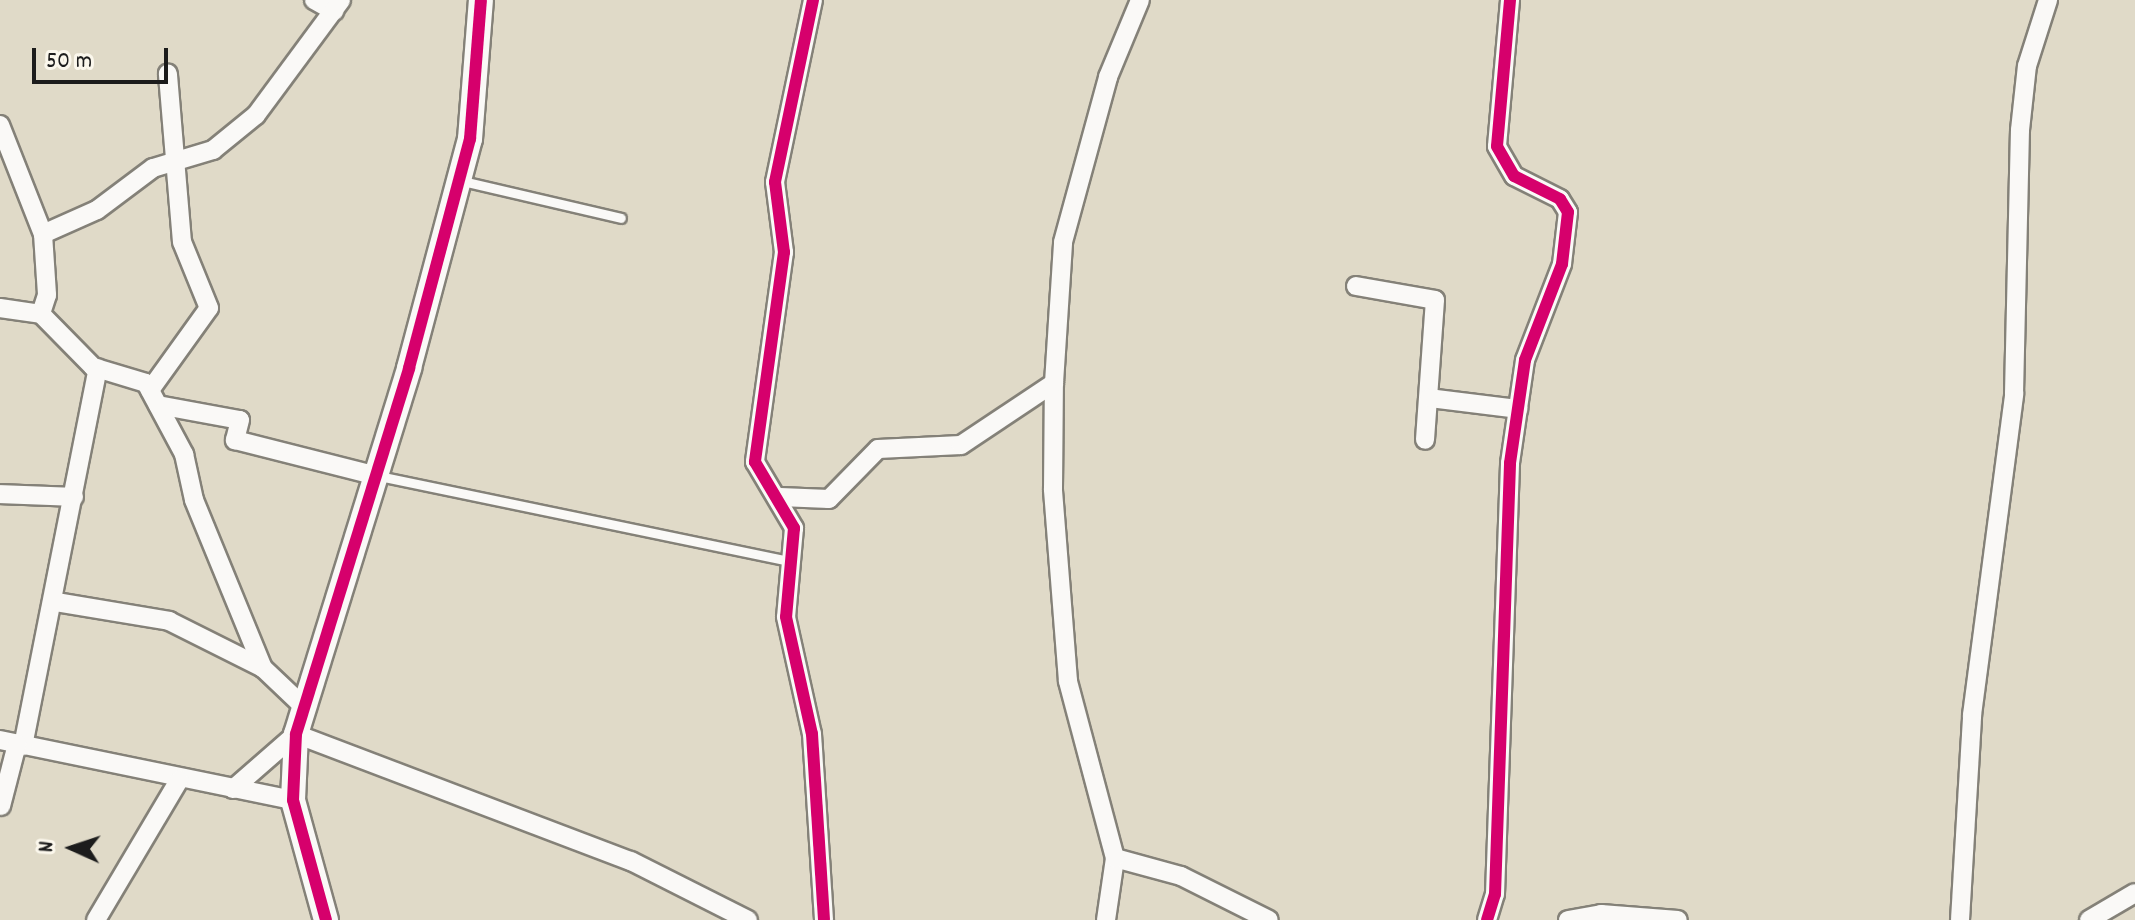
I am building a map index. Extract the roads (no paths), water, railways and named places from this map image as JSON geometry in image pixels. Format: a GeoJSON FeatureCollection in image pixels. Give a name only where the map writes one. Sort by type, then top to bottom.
{"type":"FeatureCollection","features":[{"type":"Feature","properties":{"kind":"street"},"geometry":{"type":"LineString","coordinates":[[43,234],[67,228],[170,164],[213,150],[256,115],[338,6],[314,0]]}},
{"type":"Feature","properties":{"kind":"street"},"geometry":{"type":"LineString","coordinates":[[326,920],[293,800],[296,734],[377,476],[459,181],[479,85],[481,0]]}},
{"type":"Feature","properties":{"kind":"street"},"geometry":{"type":"LineString","coordinates":[[813,0],[775,182],[784,252],[755,462],[780,497],[794,528],[786,617],[812,734],[824,920]]}},
{"type":"Feature","properties":{"kind":"street"},"geometry":{"type":"LineString","coordinates":[[1106,920],[1115,858],[1068,681],[1053,489],[1054,383],[1063,242],[1108,77],[1140,0]]}},
{"type":"Feature","properties":{"kind":"street"},"geometry":{"type":"LineString","coordinates":[[1487,920],[1495,894],[1504,539],[1518,409],[1525,360],[1562,264],[1568,212],[1560,199],[1514,176],[1497,146],[1510,0]]}},
{"type":"Feature","properties":{"kind":"street"},"geometry":{"type":"LineString","coordinates":[[1960,920],[1979,641],[2014,394],[2020,130],[2027,66],[2048,0]]}},
{"type":"Feature","properties":{"kind":"street"},"geometry":{"type":"LineString","coordinates":[[154,398],[209,308],[182,242],[170,164],[168,74]]}},
{"type":"Feature","properties":{"kind":"street"},"geometry":{"type":"LineString","coordinates":[[0,125],[43,234],[47,295],[41,314]]}},
{"type":"Feature","properties":{"kind":"street"},"geometry":{"type":"LineString","coordinates":[[1356,286],[1435,300],[1425,440]]}},
{"type":"Feature","properties":{"kind":"street"},"geometry":{"type":"LineString","coordinates":[[0,308],[41,314],[98,368],[154,398],[240,420],[235,440],[377,476]]}},
{"type":"Feature","properties":{"kind":"street"},"geometry":{"type":"LineString","coordinates":[[1,806],[14,743],[56,602],[98,368]]}},
{"type":"Feature","properties":{"kind":"street"},"geometry":{"type":"LineString","coordinates":[[780,497],[829,499],[878,449],[961,445],[1054,383]]}},
{"type":"Feature","properties":{"kind":"street"},"geometry":{"type":"LineString","coordinates":[[154,398],[184,454],[194,500],[263,668]]}},
{"type":"Feature","properties":{"kind":"street"},"geometry":{"type":"LineString","coordinates":[[1429,398],[1518,409]]}},
{"type":"Feature","properties":{"kind":"street"},"geometry":{"type":"LineString","coordinates":[[0,494],[74,497]]}},
{"type":"Feature","properties":{"kind":"street"},"geometry":{"type":"LineString","coordinates":[[56,602],[169,621],[263,668],[303,706]]}},
{"type":"Feature","properties":{"kind":"street"},"geometry":{"type":"LineString","coordinates":[[233,789],[296,734]]}},
{"type":"Feature","properties":{"kind":"street"},"geometry":{"type":"LineString","coordinates":[[296,734],[631,861],[748,920]]}},
{"type":"Feature","properties":{"kind":"street"},"geometry":{"type":"LineString","coordinates":[[14,743],[179,780],[293,800]]}},
{"type":"Feature","properties":{"kind":"street"},"geometry":{"type":"LineString","coordinates":[[96,920],[179,780]]}},
{"type":"Feature","properties":{"kind":"street"},"geometry":{"type":"LineString","coordinates":[[1115,858],[1181,876],[1269,920]]}},
{"type":"Feature","properties":{"kind":"street"},"geometry":{"type":"LineString","coordinates":[[2089,920],[2135,893]]}},
{"type":"Feature","properties":{"kind":"street"},"geometry":{"type":"LineString","coordinates":[[1568,920],[1601,914],[1678,920]]}},
{"type":"Feature","properties":{"kind":"lane"},"geometry":{"type":"LineString","coordinates":[[459,181],[621,218]]}},
{"type":"Feature","properties":{"kind":"lane"},"geometry":{"type":"LineString","coordinates":[[377,476],[791,561]]}}]}
